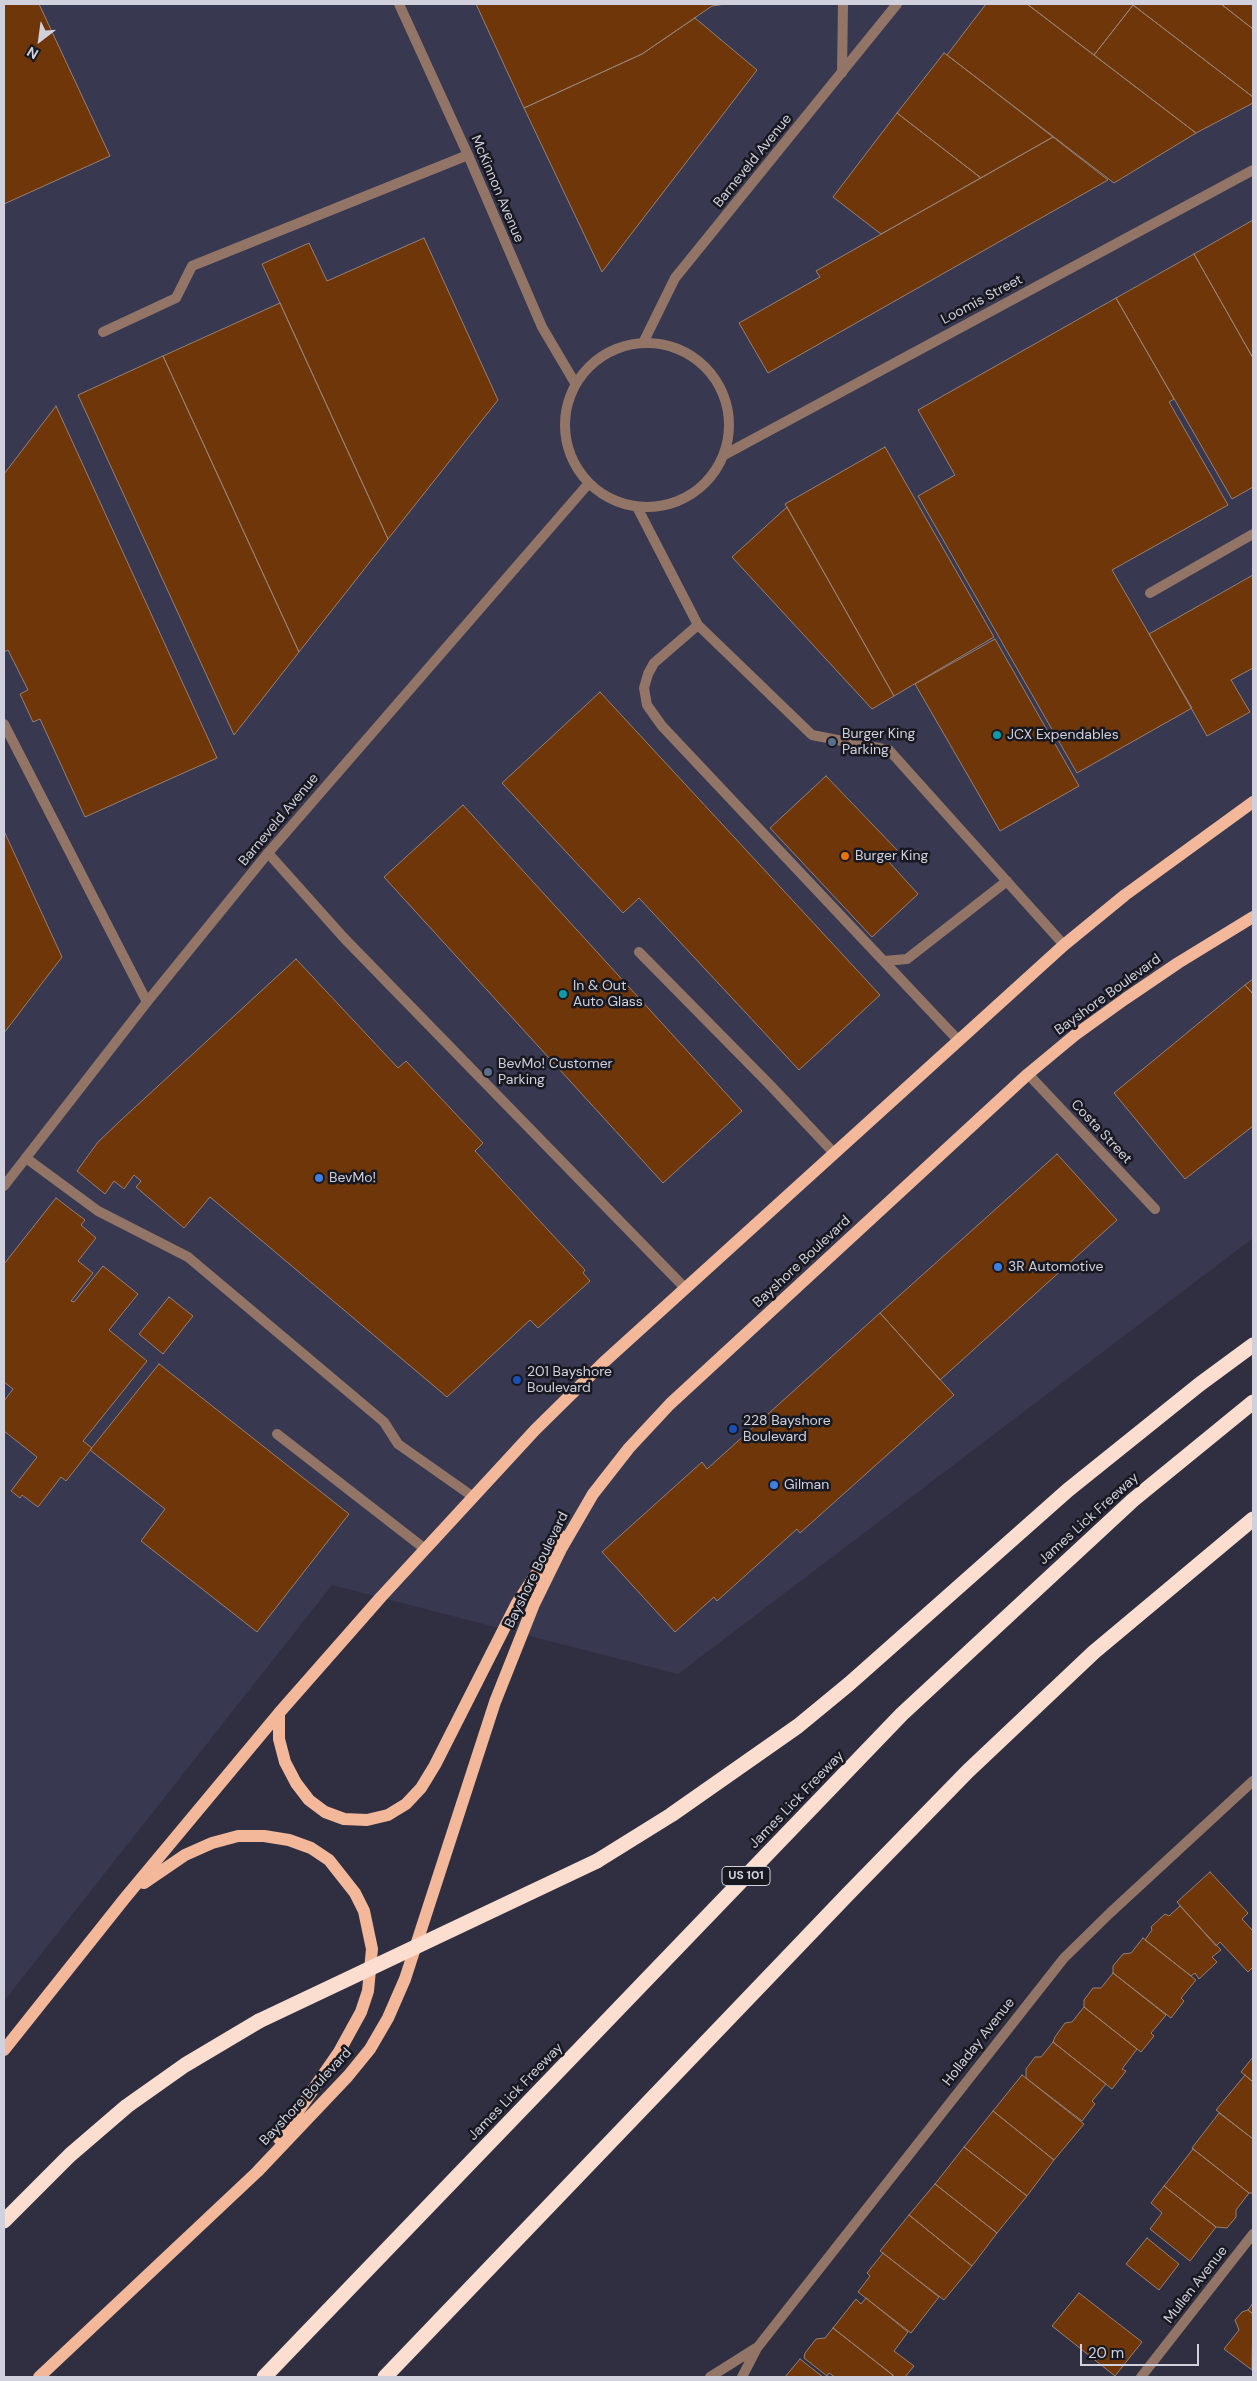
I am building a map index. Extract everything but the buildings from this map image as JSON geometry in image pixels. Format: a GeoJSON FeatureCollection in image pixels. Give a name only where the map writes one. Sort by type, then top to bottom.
{"type":"FeatureCollection","features":[{"type":"Feature","properties":{"kind":"highway"},"geometry":{"type":"LineString","coordinates":[[4,2221],[70,2156],[126,2106],[185,2065],[259,2021],[597,1861],[670,1815],[798,1726],[849,1684],[1068,1490],[1200,1384],[1253,1345]]}},
{"type":"Feature","properties":{"kind":"highway","name":"James Lick Freeway"},"geometry":{"type":"LineString","coordinates":[[264,2377],[902,1714],[1133,1500],[1253,1402]]}},
{"type":"Feature","properties":{"kind":"highway"},"geometry":{"type":"LineString","coordinates":[[385,2377],[848,1894],[995,1745],[1094,1652],[1253,1519]]}},
{"type":"Feature","properties":{"kind":"highway"},"geometry":{"type":"LineString","coordinates":[[395,2377],[428,2333]]}},
{"type":"Feature","properties":{"kind":"main road"},"geometry":{"type":"LineString","coordinates":[[4,2050],[125,1898],[279,1713],[472,1496],[535,1430],[603,1363],[1064,945],[1124,896],[1253,802]]}},
{"type":"Feature","properties":{"kind":"main road","name":"Bayshore Boulevard"},"geometry":{"type":"LineString","coordinates":[[39,2377],[257,2172],[348,2076],[370,2049],[388,2018],[405,1980],[495,1702],[534,1604],[561,1549],[593,1494],[629,1448],[670,1404],[1028,1074],[1075,1035],[1125,999],[1178,963],[1253,917]]}},
{"type":"Feature","properties":{"kind":"main road"},"geometry":{"type":"LineString","coordinates":[[279,1713],[279,1739],[285,1762],[296,1783],[309,1800],[317,1806],[326,1812],[344,1819],[367,1820],[388,1815],[406,1804],[421,1788],[435,1765],[517,1603],[550,1550],[593,1494]]}},
{"type":"Feature","properties":{"kind":"main road"},"geometry":{"type":"LineString","coordinates":[[125,1898],[156,1873],[185,1855],[212,1843],[238,1836],[264,1836],[289,1840],[311,1848],[329,1860],[355,1893],[364,1911],[372,1949],[368,1991],[361,2012],[339,2052],[257,2172]]}},
{"type":"Feature","properties":{"kind":"street","name":"McKinnon Avenue"},"geometry":{"type":"LineString","coordinates":[[399,4],[468,155],[542,327],[575,383]]}},
{"type":"Feature","properties":{"kind":"street"},"geometry":{"type":"LineString","coordinates":[[842,73],[843,4]]}},
{"type":"Feature","properties":{"kind":"street","name":"Barneveld Avenue"},"geometry":{"type":"LineString","coordinates":[[643,343],[675,278],[897,4]]}},
{"type":"Feature","properties":{"kind":"street"},"geometry":{"type":"LineString","coordinates":[[103,332],[176,298],[192,266],[468,155]]}},
{"type":"Feature","properties":{"kind":"street","name":"Loomis Street"},"geometry":{"type":"LineString","coordinates":[[724,455],[1253,170]]}},
{"type":"Feature","properties":{"kind":"street"},"geometry":{"type":"LineString","coordinates":[[643,343],[670,346],[694,358],[714,377],[726,401],[729,428],[724,455],[710,478],[689,496],[664,506],[637,507],[611,499],[589,483],[572,461],[564,435],[566,408],[575,383],[593,362],[616,348],[643,343]]}},
{"type":"Feature","properties":{"kind":"street","name":"Barneveld Avenue"},"geometry":{"type":"LineString","coordinates":[[4,1186],[147,1002],[268,853],[589,483]]}},
{"type":"Feature","properties":{"kind":"street"},"geometry":{"type":"LineString","coordinates":[[637,507],[698,625],[812,734],[889,750],[1064,945]]}},
{"type":"Feature","properties":{"kind":"street"},"geometry":{"type":"LineString","coordinates":[[1150,593],[1253,534]]}},
{"type":"Feature","properties":{"kind":"street"},"geometry":{"type":"LineString","coordinates":[[698,625],[654,663],[644,688],[647,705],[662,726],[958,1040]]}},
{"type":"Feature","properties":{"kind":"street"},"geometry":{"type":"LineString","coordinates":[[4,724],[147,1002]]}},
{"type":"Feature","properties":{"kind":"street"},"geometry":{"type":"LineString","coordinates":[[268,853],[344,938],[685,1288]]}},
{"type":"Feature","properties":{"kind":"street"},"geometry":{"type":"LineString","coordinates":[[884,961],[907,958],[1007,881]]}},
{"type":"Feature","properties":{"kind":"street"},"geometry":{"type":"LineString","coordinates":[[639,952],[834,1153]]}},
{"type":"Feature","properties":{"kind":"street","name":"Costa Street"},"geometry":{"type":"LineString","coordinates":[[1028,1074],[1155,1209]]}},
{"type":"Feature","properties":{"kind":"street"},"geometry":{"type":"LineString","coordinates":[[26,1158],[98,1211],[188,1257],[384,1422],[398,1444],[472,1496]]}},
{"type":"Feature","properties":{"kind":"street"},"geometry":{"type":"LineString","coordinates":[[277,1434],[425,1549]]}},
{"type":"Feature","properties":{"kind":"street","name":"Holladay Avenue"},"geometry":{"type":"LineString","coordinates":[[742,2377],[757,2348],[1064,1958],[1253,1781]]}},
{"type":"Feature","properties":{"kind":"street","name":"Mullen Avenue"},"geometry":{"type":"LineString","coordinates":[[1141,2377],[1253,2234]]}},
{"type":"Feature","properties":{"kind":"street","name":"Holladay Avenue"},"geometry":{"type":"LineString","coordinates":[[710,2377],[757,2348]]}},
{"type":"Feature","properties":{"kind":"shaded area"},"geometry":{"type":"Polygon","coordinates":[[[4,4],[1253,4],[1253,1238],[678,1674],[332,1585],[4,2001],[4,4]]]}},
{"type":"Feature","properties":{"kind":"place","name":"JCX Expendables"},"geometry":{"type":"Point","coordinates":[997,735]}},
{"type":"Feature","properties":{"kind":"place","name":"Burger King Parking"},"geometry":{"type":"Point","coordinates":[832,742]}},
{"type":"Feature","properties":{"kind":"place","name":"Burger King"},"geometry":{"type":"Point","coordinates":[845,856]}},
{"type":"Feature","properties":{"kind":"place","name":"In & Out Auto Glass"},"geometry":{"type":"Point","coordinates":[563,994]}},
{"type":"Feature","properties":{"kind":"place","name":"BevMo! Customer Parking"},"geometry":{"type":"Point","coordinates":[488,1072]}},
{"type":"Feature","properties":{"kind":"place","name":"BevMo!"},"geometry":{"type":"Point","coordinates":[319,1178]}},
{"type":"Feature","properties":{"kind":"place","name":"3R Automotive"},"geometry":{"type":"Point","coordinates":[998,1267]}},
{"type":"Feature","properties":{"kind":"place","name":"201 Bayshore Boulevard"},"geometry":{"type":"Point","coordinates":[517,1380]}},
{"type":"Feature","properties":{"kind":"place","name":"228 Bayshore Boulevard"},"geometry":{"type":"Point","coordinates":[733,1429]}},
{"type":"Feature","properties":{"kind":"place","name":"Gilman"},"geometry":{"type":"Point","coordinates":[774,1485]}}]}
